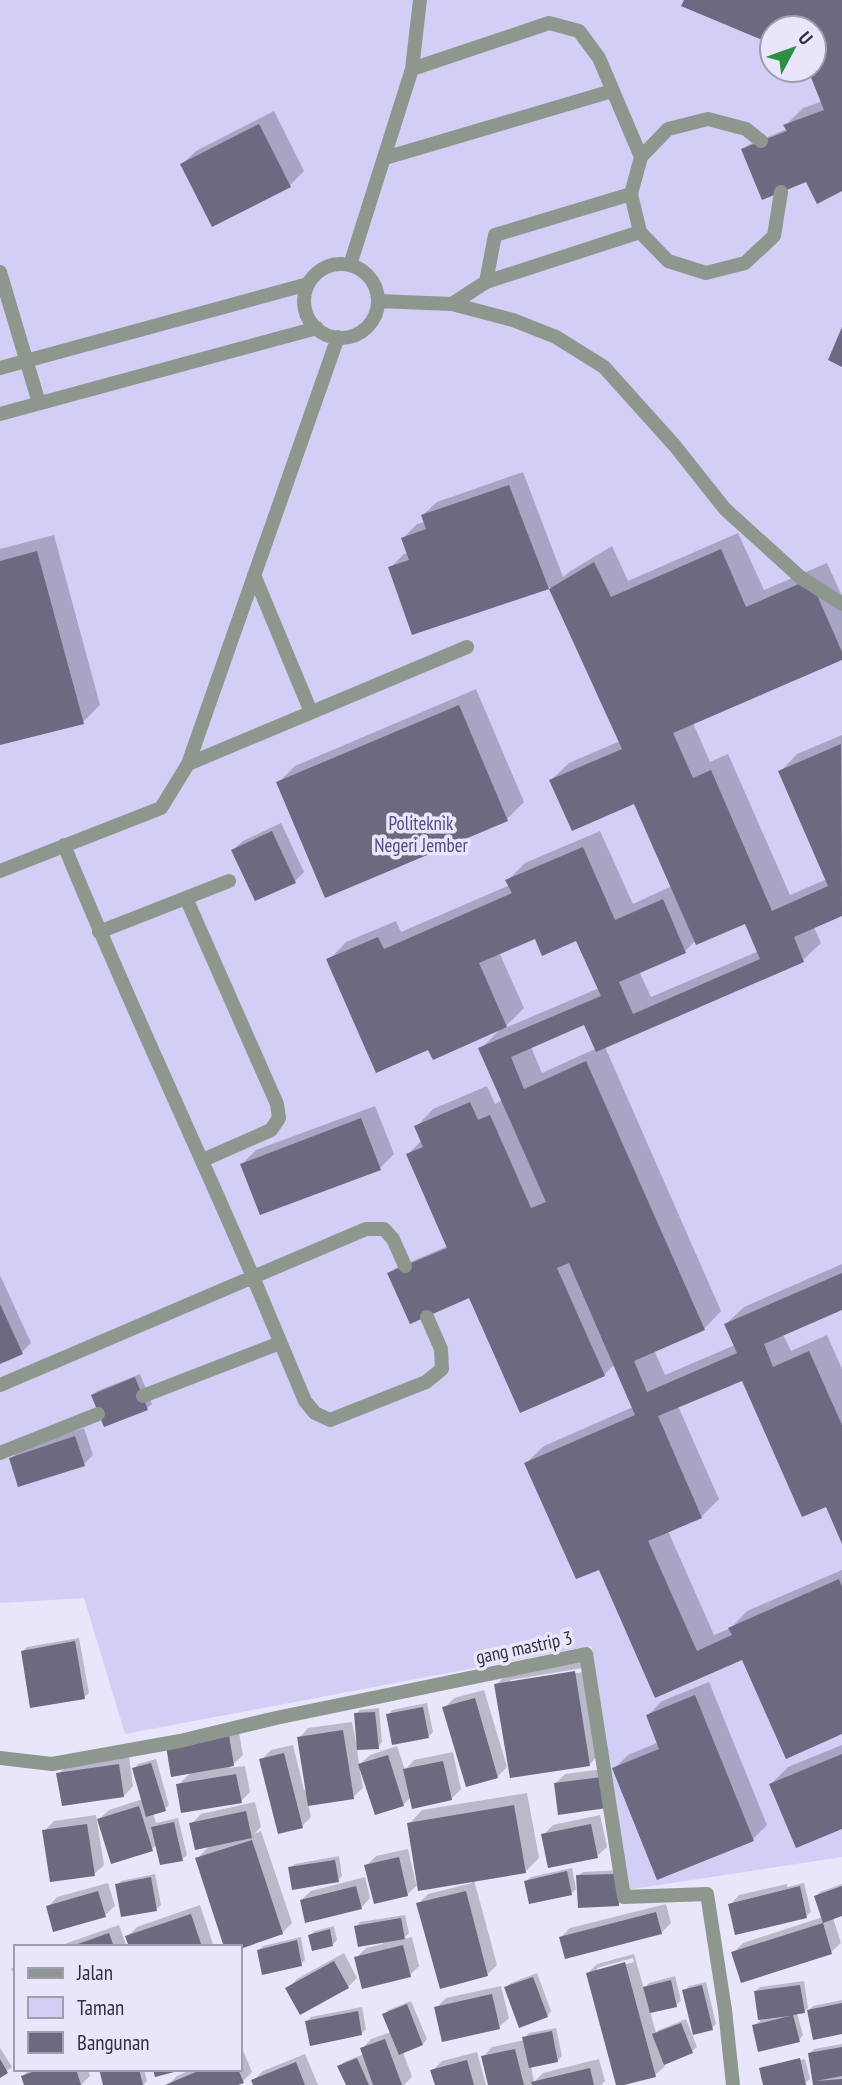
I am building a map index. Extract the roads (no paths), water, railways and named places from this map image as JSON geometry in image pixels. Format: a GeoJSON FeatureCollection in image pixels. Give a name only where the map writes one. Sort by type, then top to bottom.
{"type":"FeatureCollection","features":[{"type":"Feature","properties":{"kind":"street"},"geometry":{"type":"LineString","coordinates":[[350,265],[412,69],[425,2]]}},
{"type":"Feature","properties":{"kind":"street"},"geometry":{"type":"LineString","coordinates":[[412,69],[549,23],[579,31],[599,58],[641,158]]}},
{"type":"Feature","properties":{"kind":"street"},"geometry":{"type":"LineString","coordinates":[[385,158],[612,91]]}},
{"type":"Feature","properties":{"kind":"street"},"geometry":{"type":"LineString","coordinates":[[761,141],[746,129],[708,119],[668,129],[641,158],[631,194],[640,232],[668,261],[706,273],[745,263],[774,236],[781,192]]}},
{"type":"Feature","properties":{"kind":"street"},"geometry":{"type":"LineString","coordinates":[[486,282],[495,235],[631,194]]}},
{"type":"Feature","properties":{"kind":"street"},"geometry":{"type":"LineString","coordinates":[[452,304],[486,282],[640,232]]}},
{"type":"Feature","properties":{"kind":"street"},"geometry":{"type":"LineString","coordinates":[[350,265],[370,278],[376,289],[376,313],[370,324],[351,337],[327,335],[309,319],[305,307],[308,284],[315,274],[325,267],[350,265]]}},
{"type":"Feature","properties":{"kind":"street"},"geometry":{"type":"LineString","coordinates":[[0,272],[39,403]]}},
{"type":"Feature","properties":{"kind":"street"},"geometry":{"type":"LineString","coordinates":[[0,368],[308,284]]}},
{"type":"Feature","properties":{"kind":"street"},"geometry":{"type":"LineString","coordinates":[[378,301],[452,304],[513,320],[555,337],[604,368],[675,446],[725,509],[800,577],[842,604]]}},
{"type":"Feature","properties":{"kind":"street"},"geometry":{"type":"LineString","coordinates":[[0,414],[317,328]]}},
{"type":"Feature","properties":{"kind":"street"},"geometry":{"type":"LineString","coordinates":[[0,871],[161,808],[188,764],[338,337]]}},
{"type":"Feature","properties":{"kind":"street"},"geometry":{"type":"LineString","coordinates":[[254,575],[311,712]]}},
{"type":"Feature","properties":{"kind":"street"},"geometry":{"type":"LineString","coordinates":[[188,764],[467,647]]}},
{"type":"Feature","properties":{"kind":"street"},"geometry":{"type":"LineString","coordinates":[[64,845],[99,932],[203,1160],[305,1401],[315,1413],[330,1420],[426,1382],[442,1369],[441,1349],[426,1317]]}},
{"type":"Feature","properties":{"kind":"street"},"geometry":{"type":"LineString","coordinates":[[99,932],[229,881]]}},
{"type":"Feature","properties":{"kind":"street"},"geometry":{"type":"LineString","coordinates":[[186,898],[277,1104],[279,1118],[271,1130],[203,1160]]}},
{"type":"Feature","properties":{"kind":"street"},"geometry":{"type":"LineString","coordinates":[[0,1385],[366,1229],[384,1229],[393,1239],[405,1266]]}},
{"type":"Feature","properties":{"kind":"street"},"geometry":{"type":"LineString","coordinates":[[143,1396],[280,1343]]}},
{"type":"Feature","properties":{"kind":"street"},"geometry":{"type":"LineString","coordinates":[[0,1453],[98,1414]]}},
{"type":"Feature","properties":{"kind":"street","name":"gang mastrip 3"},"geometry":{"type":"LineString","coordinates":[[0,1758],[52,1764],[180,1741],[276,1718],[586,1654],[624,1897],[707,1894],[725,2010],[733,2085]]}},
{"type":"Feature","properties":{"kind":"park label","name":"Politeknik Negeri Jember"},"geometry":{"type":"Point","coordinates":[421,834]}}]}
